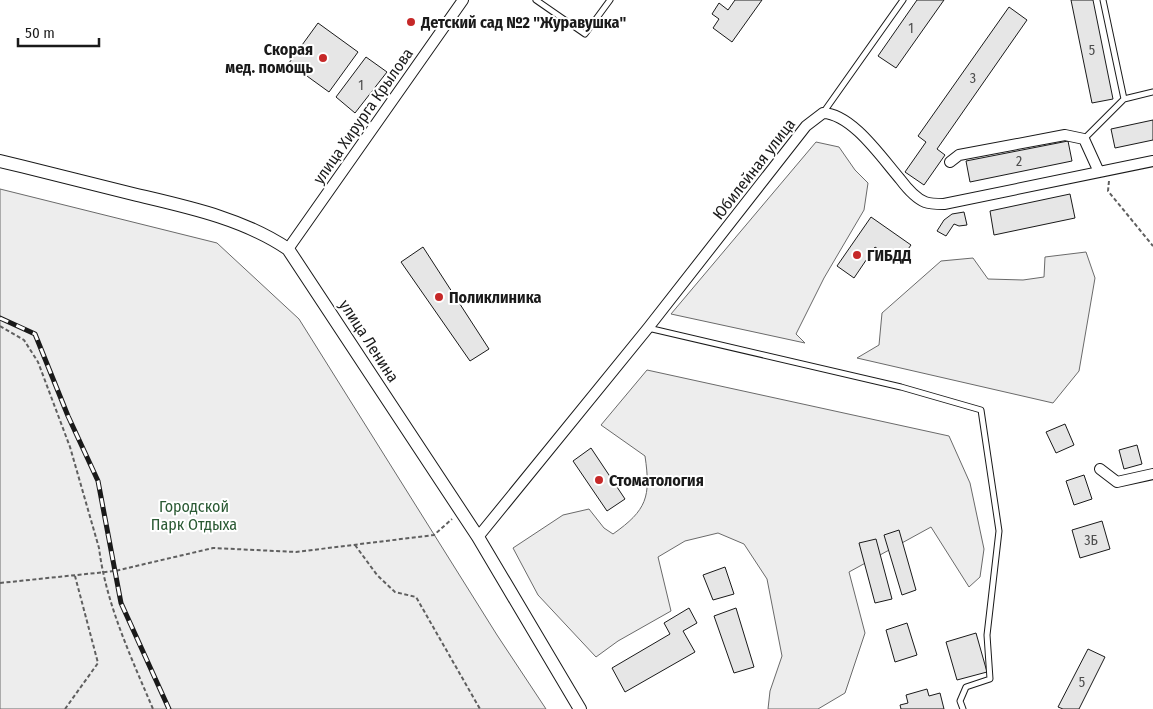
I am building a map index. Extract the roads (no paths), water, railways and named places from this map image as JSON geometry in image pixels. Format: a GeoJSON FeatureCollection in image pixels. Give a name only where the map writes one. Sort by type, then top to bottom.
{"type":"FeatureCollection","features":[{"type":"Feature","properties":{"kind":"street","name":"улица Хирурга Крылова"},"geometry":{"type":"LineString","coordinates":[[288,249],[463,0]]}},
{"type":"Feature","properties":{"kind":"street"},"geometry":{"type":"LineString","coordinates":[[822,113],[833,113],[848,123],[874,148],[909,190],[925,202],[944,204],[1153,162]]}},
{"type":"Feature","properties":{"kind":"street","name":"Юбилейная улица"},"geometry":{"type":"LineString","coordinates":[[478,537],[648,328],[806,126],[822,113]]}},
{"type":"Feature","properties":{"kind":"street"},"geometry":{"type":"LineString","coordinates":[[950,162],[959,155],[1065,135],[1084,139],[1104,171]]}},
{"type":"Feature","properties":{"kind":"street","name":"улица Ленина"},"geometry":{"type":"LineString","coordinates":[[0,161],[196,209],[268,237],[288,249],[478,537],[580,709]]}},
{"type":"Feature","properties":{"kind":"street"},"geometry":{"type":"LineString","coordinates":[[1100,469],[1117,482],[1153,474]]}},
{"type":"Feature","properties":{"kind":"lane"},"geometry":{"type":"LineString","coordinates":[[536,0],[586,34],[610,0]]}},
{"type":"Feature","properties":{"kind":"lane"},"geometry":{"type":"LineString","coordinates":[[822,113],[902,0]]}},
{"type":"Feature","properties":{"kind":"lane"},"geometry":{"type":"LineString","coordinates":[[1103,0],[1124,99]]}},
{"type":"Feature","properties":{"kind":"lane"},"geometry":{"type":"LineString","coordinates":[[1084,139],[1124,99],[1153,92]]}},
{"type":"Feature","properties":{"kind":"lane"},"geometry":{"type":"LineString","coordinates":[[648,328],[901,387],[980,410],[999,531],[987,635],[990,679],[966,687],[960,701],[963,709]]}},
{"type":"Feature","properties":{"kind":"railway"},"geometry":{"type":"LineString","coordinates":[[0,318],[35,334],[68,416],[98,481],[121,603],[169,709]]}},
{"type":"Feature","properties":{"kind":"place","name":"Детский сад №2 \"Журавушка\""},"geometry":{"type":"Point","coordinates":[411,22]}},
{"type":"Feature","properties":{"kind":"place","name":"Скорая мед. помощь"},"geometry":{"type":"Point","coordinates":[323,58]}},
{"type":"Feature","properties":{"kind":"place","name":"ГИБДД"},"geometry":{"type":"Point","coordinates":[857,255]}},
{"type":"Feature","properties":{"kind":"place","name":"Поликлиника"},"geometry":{"type":"Point","coordinates":[439,297]}},
{"type":"Feature","properties":{"kind":"place","name":"Стоматология"},"geometry":{"type":"Point","coordinates":[599,480]}},
{"type":"Feature","properties":{"kind":"park label","name":"Городской Парк Отдыха"},"geometry":{"type":"Point","coordinates":[194,515]}}]}
